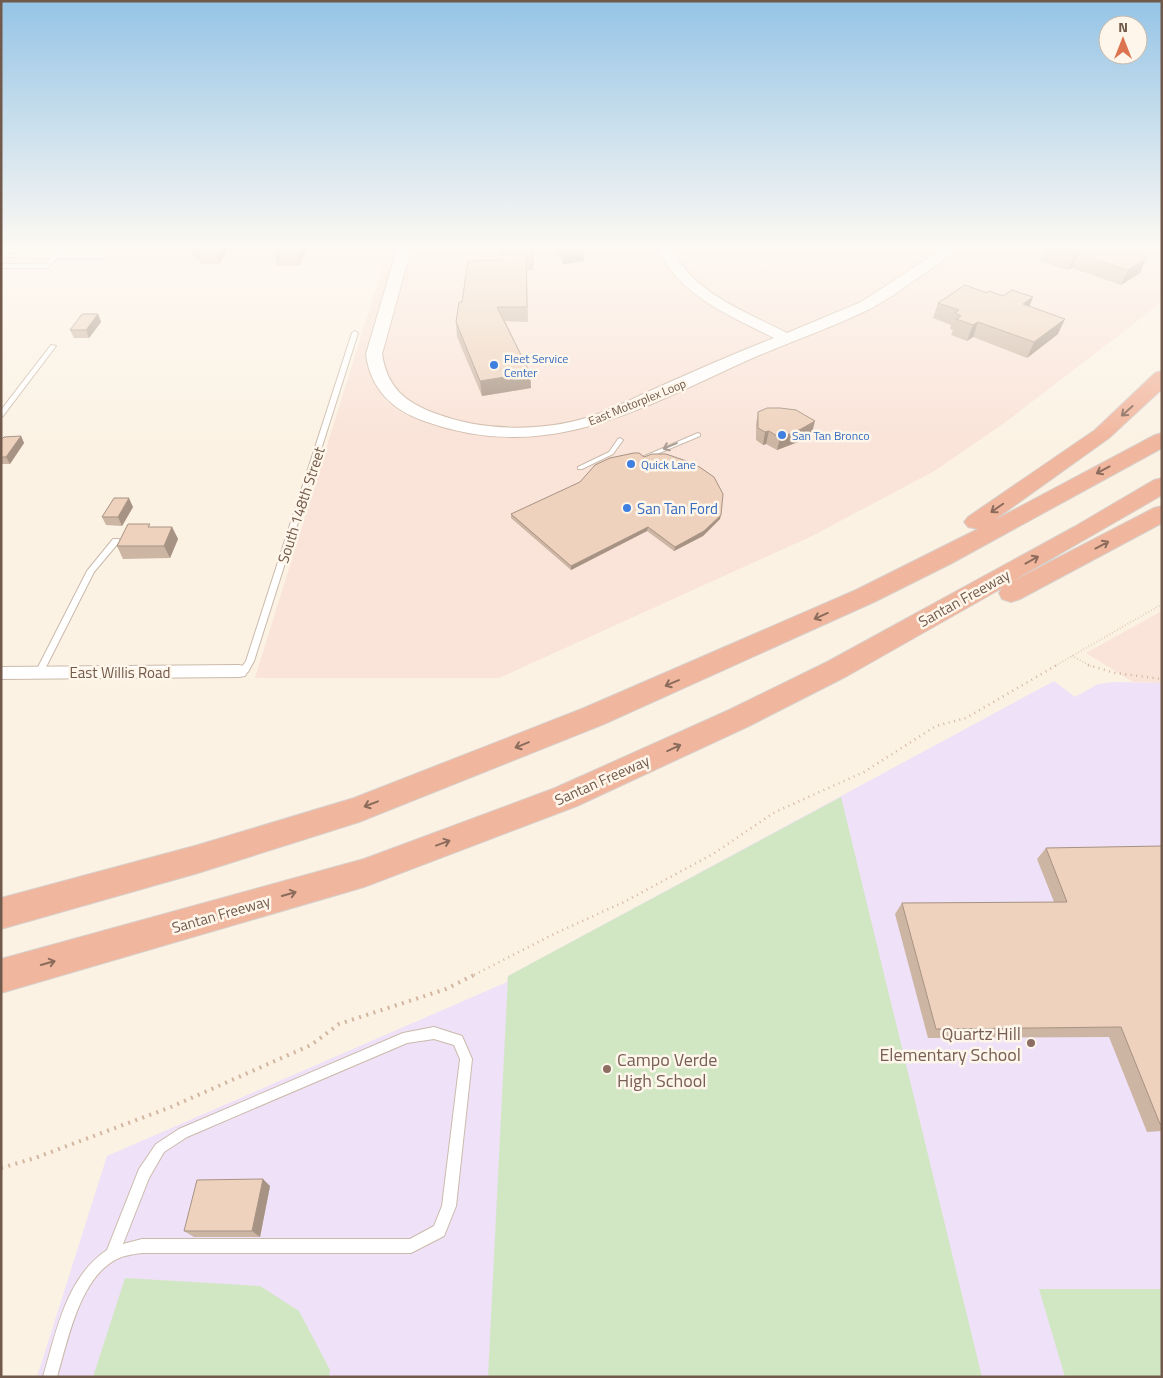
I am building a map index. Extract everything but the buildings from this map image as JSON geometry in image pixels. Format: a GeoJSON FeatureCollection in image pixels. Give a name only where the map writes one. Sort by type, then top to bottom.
{"type":"FeatureCollection","features":[{"type":"Feature","properties":{"kind":"highway"},"geometry":{"type":"LineString","coordinates":[[865,596],[898,566],[968,528],[1102,434],[1162,377]]}},
{"type":"Feature","properties":{"kind":"highway"},"geometry":{"type":"LineString","coordinates":[[1,914],[198,859],[359,809],[594,716],[865,596],[944,557],[1162,439]]}},
{"type":"Feature","properties":{"kind":"highway","name":"Santan Freeway"},"geometry":{"type":"LineString","coordinates":[[1,976],[373,869],[566,797],[739,718],[837,669],[1162,485]]}},
{"type":"Feature","properties":{"kind":"highway"},"geometry":{"type":"LineString","coordinates":[[837,669],[904,649],[1162,513]]}},
{"type":"Feature","properties":{"kind":"street","name":"East Motorplex Loop"},"geometry":{"type":"LineString","coordinates":[[386,313],[374,354],[375,370],[386,388],[404,405],[428,417],[452,425],[516,432],[558,429],[589,422],[847,313]]}},
{"type":"Feature","properties":{"kind":"street"},"geometry":{"type":"LineString","coordinates":[[739,313],[786,338]]}},
{"type":"Feature","properties":{"kind":"street","name":"East Willis Road"},"geometry":{"type":"LineString","coordinates":[[1,673],[240,671]]}},
{"type":"Feature","properties":{"kind":"lane","name":"South 148th Street"},"geometry":{"type":"LineString","coordinates":[[240,671],[245,670],[250,661],[355,333]]}},
{"type":"Feature","properties":{"kind":"lane"},"geometry":{"type":"LineString","coordinates":[[1,415],[53,346]]}},
{"type":"Feature","properties":{"kind":"lane"},"geometry":{"type":"LineString","coordinates":[[643,458],[698,435]]}},
{"type":"Feature","properties":{"kind":"lane"},"geometry":{"type":"LineString","coordinates":[[580,468],[611,453],[620,440]]}},
{"type":"Feature","properties":{"kind":"lane"},"geometry":{"type":"LineString","coordinates":[[580,468],[594,470]]}},
{"type":"Feature","properties":{"kind":"lane"},"geometry":{"type":"LineString","coordinates":[[39,673],[91,571],[116,541]]}},
{"type":"Feature","properties":{"kind":"lane"},"geometry":{"type":"LineString","coordinates":[[50,1377],[68,1315],[88,1274],[112,1254],[142,1246],[411,1246],[439,1231],[449,1206],[466,1059],[458,1040],[434,1033],[407,1037],[183,1133],[160,1148],[144,1174],[112,1254]]}},
{"type":"Feature","properties":{"kind":"path"},"geometry":{"type":"LineString","coordinates":[[1,1168],[35,1158],[171,1107],[311,1045],[339,1024],[446,989],[554,934],[624,902],[713,854],[775,812],[864,772],[936,726],[966,718],[1162,604]]}},
{"type":"Feature","properties":{"kind":"path"},"geometry":{"type":"LineString","coordinates":[[1072,656],[1082,663],[1102,669],[1162,680]]}},
{"type":"Feature","properties":{"kind":"shaded area"},"geometry":{"type":"Polygon","coordinates":[[[368,313],[1147,313],[1007,421],[936,470],[812,536],[499,678],[255,678],[368,313]]]}},
{"type":"Feature","properties":{"kind":"shaded area"},"geometry":{"type":"Polygon","coordinates":[[[1162,611],[1162,683],[1133,682],[1086,653],[1162,611]]]}},
{"type":"Feature","properties":{"kind":"shaded area","name":"Campo Verde High School"},"geometry":{"type":"Polygon","coordinates":[[[1054,681],[1075,697],[1098,684],[1115,682],[1162,683],[1162,1377],[37,1377],[107,1156],[507,982],[508,976],[1054,681]]]}},
{"type":"Feature","properties":{"kind":"green space"},"geometry":{"type":"Polygon","coordinates":[[[841,797],[982,1377],[488,1377],[508,976],[841,797]]]}},
{"type":"Feature","properties":{"kind":"green space"},"geometry":{"type":"Polygon","coordinates":[[[125,1278],[260,1286],[299,1311],[330,1370],[329,1377],[93,1377],[125,1278]]]}},
{"type":"Feature","properties":{"kind":"green space"},"geometry":{"type":"Polygon","coordinates":[[[1039,1289],[1162,1289],[1162,1377],[1065,1377],[1039,1289]]]}},
{"type":"Feature","properties":{"kind":"place","name":"Fleet Service Center"},"geometry":{"type":"Point","coordinates":[494,365]}},
{"type":"Feature","properties":{"kind":"place","name":"San Tan Bronco"},"geometry":{"type":"Point","coordinates":[782,435]}},
{"type":"Feature","properties":{"kind":"place","name":"Quick Lane"},"geometry":{"type":"Point","coordinates":[631,464]}},
{"type":"Feature","properties":{"kind":"place","name":"San Tan Ford"},"geometry":{"type":"Point","coordinates":[627,508]}},
{"type":"Feature","properties":{"kind":"place","name":"Quartz Hill Elementary School"},"geometry":{"type":"Point","coordinates":[1031,1043]}},
{"type":"Feature","properties":{"kind":"place","name":"Campo Verde High School"},"geometry":{"type":"Point","coordinates":[607,1069]}}]}
